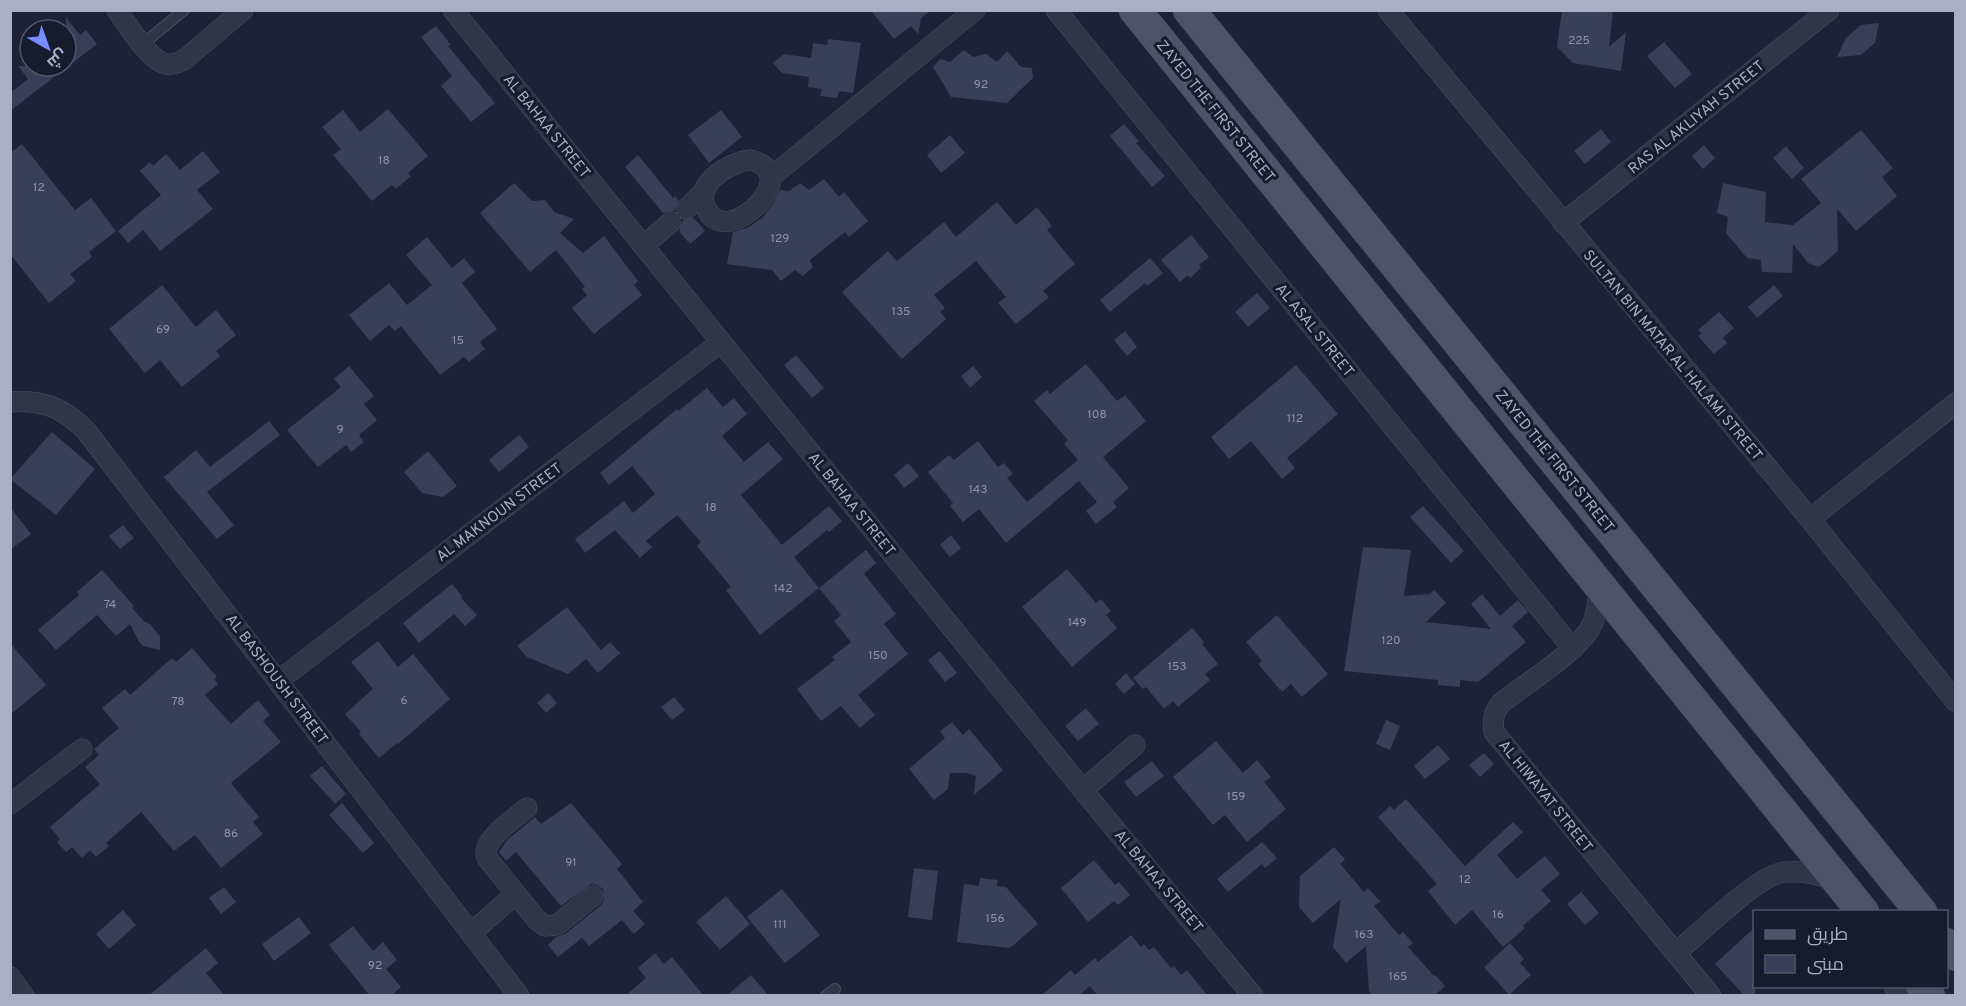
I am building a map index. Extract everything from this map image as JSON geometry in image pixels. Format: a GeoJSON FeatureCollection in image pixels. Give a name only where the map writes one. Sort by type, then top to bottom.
{"type":"FeatureCollection","features":[{"type":"Feature","properties":{"kind":"main road","name":"ZAYED THE FIRST STREET"},"geometry":{"type":"LineString","coordinates":[[1135,10],[1861,910]]}},
{"type":"Feature","properties":{"kind":"main road","name":"ZAYED THE FIRST STREET"},"geometry":{"type":"LineString","coordinates":[[1189,10],[1919,910]]}},
{"type":"Feature","properties":{"kind":"street"},"geometry":{"type":"LineString","coordinates":[[117,10],[157,61],[166,64],[185,59],[243,10]]}},
{"type":"Feature","properties":{"kind":"street","name":"AL BAHAA STREET"},"geometry":{"type":"LineString","coordinates":[[453,10],[1083,790],[1254,996]]}},
{"type":"Feature","properties":{"kind":"street"},"geometry":{"type":"LineString","coordinates":[[770,178],[975,10]]}},
{"type":"Feature","properties":{"kind":"street","name":"AL ASAL STREET"},"geometry":{"type":"LineString","coordinates":[[1056,10],[1573,649]]}},
{"type":"Feature","properties":{"kind":"street"},"geometry":{"type":"LineString","coordinates":[[1205,10],[1233,65]]}},
{"type":"Feature","properties":{"kind":"street","name":"SULTAN BIN MATAR AL HALAMI STREET"},"geometry":{"type":"LineString","coordinates":[[1388,10],[1810,519],[1956,702]]}},
{"type":"Feature","properties":{"kind":"street","name":"RAS AL AKLIYAH STREET"},"geometry":{"type":"LineString","coordinates":[[1563,223],[1829,10]]}},
{"type":"Feature","properties":{"kind":"street"},"geometry":{"type":"LineString","coordinates":[[743,161],[758,162],[768,171],[770,178],[769,192],[764,199],[741,217],[731,221],[718,221],[704,207],[704,192],[707,185],[729,166],[743,161]]}},
{"type":"Feature","properties":{"kind":"street"},"geometry":{"type":"LineString","coordinates":[[644,246],[704,192]]}},
{"type":"Feature","properties":{"kind":"street","name":"AL MAKNOUN STREET"},"geometry":{"type":"LineString","coordinates":[[278,681],[722,342]]}},
{"type":"Feature","properties":{"kind":"street","name":"AL BASHOUSH STREET"},"geometry":{"type":"LineString","coordinates":[[10,402],[27,400],[41,402],[61,410],[78,422],[519,996]]}},
{"type":"Feature","properties":{"kind":"street"},"geometry":{"type":"LineString","coordinates":[[1810,519],[1956,403]]}},
{"type":"Feature","properties":{"kind":"street","name":"AL HIWAYAT STREET"},"geometry":{"type":"LineString","coordinates":[[1599,585],[1593,623],[1585,637],[1573,649],[1501,703],[1492,722],[1494,732],[1711,996]]}},
{"type":"Feature","properties":{"kind":"street"},"geometry":{"type":"LineString","coordinates":[[1083,790],[1135,745]]}},
{"type":"Feature","properties":{"kind":"street"},"geometry":{"type":"LineString","coordinates":[[10,804],[82,749]]}},
{"type":"Feature","properties":{"kind":"street"},"geometry":{"type":"LineString","coordinates":[[527,808],[491,839],[485,848],[487,858],[541,924],[552,927],[557,925],[593,896]]}},
{"type":"Feature","properties":{"kind":"street"},"geometry":{"type":"LineString","coordinates":[[1676,952],[1766,878],[1791,872],[1811,873],[1838,881]]}},
{"type":"Feature","properties":{"kind":"street"},"geometry":{"type":"LineString","coordinates":[[471,933],[516,894]]}},
{"type":"Feature","properties":{"kind":"street"},"geometry":{"type":"LineString","coordinates":[[10,977],[24,996]]}},
{"type":"Feature","properties":{"kind":"lane"},"geometry":{"type":"LineString","coordinates":[[143,44],[184,10]]}},
{"type":"Feature","properties":{"kind":"building"},"geometry":{"type":"Polygon","coordinates":[[[870,10],[931,10],[921,18],[918,34],[911,26],[894,39],[870,10]]]}},
{"type":"Feature","properties":{"kind":"building"},"geometry":{"type":"Polygon","coordinates":[[[1562,10],[1613,10],[1609,47],[1626,32],[1621,71],[1573,63],[1557,47],[1562,10]]]}},
{"type":"Feature","properties":{"kind":"building"},"geometry":{"type":"Polygon","coordinates":[[[1879,23],[1875,43],[1861,55],[1837,57],[1846,38],[1861,25],[1879,23]]]}},
{"type":"Feature","properties":{"kind":"building"},"geometry":{"type":"Polygon","coordinates":[[[436,26],[451,45],[448,46],[495,103],[471,122],[441,86],[452,76],[421,37],[436,26]]]}},
{"type":"Feature","properties":{"kind":"building"},"geometry":{"type":"Polygon","coordinates":[[[86,30],[97,44],[78,59],[78,32],[80,35],[86,30]]]}},
{"type":"Feature","properties":{"kind":"building"},"geometry":{"type":"Polygon","coordinates":[[[828,39],[861,43],[853,93],[839,91],[837,98],[820,96],[822,89],[808,87],[809,77],[782,73],[773,63],[784,54],[811,58],[813,43],[827,45],[828,39]]]}},
{"type":"Feature","properties":{"kind":"building"},"geometry":{"type":"Polygon","coordinates":[[[1664,42],[1692,74],[1675,88],[1647,56],[1664,42]]]}},
{"type":"Feature","properties":{"kind":"building"},"geometry":{"type":"Polygon","coordinates":[[[964,50],[973,57],[986,54],[997,62],[1007,51],[1021,67],[1032,68],[1033,78],[1007,103],[951,97],[933,67],[940,59],[950,62],[964,50]]]}},
{"type":"Feature","properties":{"kind":"building"},"geometry":{"type":"Polygon","coordinates":[[[53,78],[10,111],[10,93],[28,79],[53,78]]]}},
{"type":"Feature","properties":{"kind":"building"},"geometry":{"type":"Polygon","coordinates":[[[388,109],[428,156],[408,173],[411,176],[396,189],[392,185],[372,201],[333,155],[341,149],[322,127],[343,110],[360,132],[388,109]]]}},
{"type":"Feature","properties":{"kind":"building"},"geometry":{"type":"Polygon","coordinates":[[[721,110],[742,137],[709,163],[688,135],[721,110]]]}},
{"type":"Feature","properties":{"kind":"building"},"geometry":{"type":"Polygon","coordinates":[[[1124,124],[1139,141],[1136,143],[1165,176],[1152,187],[1110,136],[1124,124]]]}},
{"type":"Feature","properties":{"kind":"building"},"geometry":{"type":"Polygon","coordinates":[[[1601,129],[1611,142],[1585,164],[1574,151],[1601,129]]]}},
{"type":"Feature","properties":{"kind":"building"},"geometry":{"type":"Polygon","coordinates":[[[1861,130],[1893,168],[1882,177],[1897,196],[1856,231],[1837,209],[1838,251],[1819,267],[1808,263],[1793,244],[1792,273],[1762,272],[1761,260],[1747,258],[1726,233],[1728,217],[1717,213],[1723,183],[1766,192],[1765,222],[1793,225],[1821,203],[1801,179],[1861,130]]]}},
{"type":"Feature","properties":{"kind":"building"},"geometry":{"type":"Polygon","coordinates":[[[950,135],[965,153],[941,173],[927,155],[950,135]]]}},
{"type":"Feature","properties":{"kind":"building"},"geometry":{"type":"Polygon","coordinates":[[[22,144],[75,210],[91,198],[116,231],[89,252],[92,257],[70,274],[76,281],[49,303],[10,254],[10,153],[22,144]]]}},
{"type":"Feature","properties":{"kind":"building"},"geometry":{"type":"Polygon","coordinates":[[[1704,145],[1715,158],[1703,169],[1692,156],[1704,145]]]}},
{"type":"Feature","properties":{"kind":"building"},"geometry":{"type":"Polygon","coordinates":[[[1786,146],[1804,168],[1792,179],[1773,158],[1786,146]]]}},
{"type":"Feature","properties":{"kind":"building"},"geometry":{"type":"Polygon","coordinates":[[[203,151],[220,172],[197,190],[213,209],[160,251],[143,230],[128,243],[118,231],[161,195],[140,171],[150,162],[153,166],[166,154],[180,170],[203,151]]]}},
{"type":"Feature","properties":{"kind":"building"},"geometry":{"type":"Polygon","coordinates":[[[638,155],[673,198],[675,196],[678,200],[674,211],[663,213],[625,167],[638,155]]]}},
{"type":"Feature","properties":{"kind":"building"},"geometry":{"type":"Polygon","coordinates":[[[824,179],[839,197],[844,192],[868,221],[849,237],[845,232],[810,260],[813,267],[803,276],[795,270],[781,281],[772,270],[727,264],[733,232],[749,227],[763,217],[780,190],[789,191],[800,183],[809,190],[824,179]]]}},
{"type":"Feature","properties":{"kind":"building"},"geometry":{"type":"Polygon","coordinates":[[[514,183],[532,201],[545,200],[554,212],[574,219],[560,233],[583,253],[604,236],[638,281],[634,285],[642,295],[594,334],[572,308],[587,295],[582,289],[585,287],[556,250],[530,272],[480,213],[514,183]]]}},
{"type":"Feature","properties":{"kind":"building"},"geometry":{"type":"Polygon","coordinates":[[[997,202],[1016,225],[1037,207],[1052,226],[1047,230],[1075,264],[1043,291],[1049,297],[1016,324],[998,303],[1006,297],[976,261],[934,295],[945,308],[940,312],[946,319],[902,359],[842,292],[888,251],[897,261],[944,222],[956,237],[997,202]]]}},
{"type":"Feature","properties":{"kind":"building"},"geometry":{"type":"Polygon","coordinates":[[[694,218],[705,231],[690,244],[679,231],[683,220],[694,218]]]}},
{"type":"Feature","properties":{"kind":"building"},"geometry":{"type":"Polygon","coordinates":[[[1191,235],[1209,257],[1199,265],[1201,268],[1190,278],[1188,275],[1180,282],[1161,260],[1191,235]]]}},
{"type":"Feature","properties":{"kind":"building"},"geometry":{"type":"Polygon","coordinates":[[[427,237],[452,268],[464,258],[475,272],[462,283],[497,329],[480,342],[485,349],[469,362],[464,357],[440,375],[401,326],[395,331],[389,325],[370,341],[349,315],[389,283],[407,305],[432,285],[406,255],[427,237]]]}},
{"type":"Feature","properties":{"kind":"building"},"geometry":{"type":"Polygon","coordinates":[[[1150,258],[1163,273],[1147,286],[1145,283],[1110,312],[1100,300],[1150,258]]]}},
{"type":"Feature","properties":{"kind":"building"},"geometry":{"type":"Polygon","coordinates":[[[162,285],[196,327],[216,310],[236,335],[216,351],[220,356],[182,387],[160,360],[145,373],[109,329],[162,285]]]}},
{"type":"Feature","properties":{"kind":"building"},"geometry":{"type":"Polygon","coordinates":[[[1774,285],[1783,296],[1757,318],[1748,307],[1774,285]]]}},
{"type":"Feature","properties":{"kind":"building"},"geometry":{"type":"Polygon","coordinates":[[[1257,293],[1270,308],[1248,327],[1235,312],[1257,293]]]}},
{"type":"Feature","properties":{"kind":"building"},"geometry":{"type":"Polygon","coordinates":[[[1719,312],[1734,328],[1723,338],[1727,343],[1714,354],[1698,336],[1702,333],[1698,330],[1719,312]]]}},
{"type":"Feature","properties":{"kind":"building"},"geometry":{"type":"Polygon","coordinates":[[[1125,331],[1137,347],[1127,356],[1114,340],[1125,331]]]}},
{"type":"Feature","properties":{"kind":"building"},"geometry":{"type":"Polygon","coordinates":[[[796,355],[824,388],[812,398],[784,365],[796,355]]]}},
{"type":"Feature","properties":{"kind":"building"},"geometry":{"type":"Polygon","coordinates":[[[1086,364],[1117,401],[1125,395],[1146,421],[1103,457],[1129,488],[1113,502],[1117,507],[1096,524],[1086,511],[1097,502],[1079,481],[1006,543],[979,509],[963,522],[950,506],[953,503],[928,472],[949,455],[954,460],[978,441],[998,467],[1004,463],[1013,474],[1007,478],[1027,502],[1078,460],[1064,444],[1068,440],[1034,401],[1047,390],[1050,394],[1086,364]]]}},
{"type":"Feature","properties":{"kind":"building"},"geometry":{"type":"Polygon","coordinates":[[[1296,365],[1338,414],[1287,458],[1295,468],[1282,479],[1251,441],[1229,459],[1211,437],[1296,365]]]}},
{"type":"Feature","properties":{"kind":"building"},"geometry":{"type":"Polygon","coordinates":[[[349,366],[374,396],[364,404],[377,420],[359,435],[364,442],[351,452],[346,445],[318,467],[287,430],[341,387],[334,379],[349,366]]]}},
{"type":"Feature","properties":{"kind":"building"},"geometry":{"type":"Polygon","coordinates":[[[973,366],[982,377],[970,388],[961,376],[973,366]]]}},
{"type":"Feature","properties":{"kind":"building"},"geometry":{"type":"Polygon","coordinates":[[[707,388],[723,407],[734,398],[747,414],[722,436],[744,462],[768,442],[783,459],[741,495],[782,545],[829,506],[842,521],[794,557],[819,588],[760,635],[726,590],[731,587],[697,546],[701,542],[677,515],[646,541],[652,547],[640,558],[615,530],[585,553],[575,539],[624,501],[633,513],[655,494],[632,466],[609,485],[600,473],[677,409],[678,411],[707,388]]]}},
{"type":"Feature","properties":{"kind":"building"},"geometry":{"type":"Polygon","coordinates":[[[269,421],[280,435],[207,492],[234,525],[217,539],[164,477],[196,450],[210,467],[269,421]]]}},
{"type":"Feature","properties":{"kind":"building"},"geometry":{"type":"Polygon","coordinates":[[[52,432],[95,469],[56,515],[10,479],[52,432]]]}},
{"type":"Feature","properties":{"kind":"building"},"geometry":{"type":"Polygon","coordinates":[[[519,435],[529,447],[499,472],[489,460],[519,435]]]}},
{"type":"Feature","properties":{"kind":"building"},"geometry":{"type":"Polygon","coordinates":[[[428,451],[457,486],[443,497],[422,493],[404,472],[428,451]]]}},
{"type":"Feature","properties":{"kind":"building"},"geometry":{"type":"Polygon","coordinates":[[[908,463],[919,476],[904,488],[894,475],[908,463]]]}},
{"type":"Feature","properties":{"kind":"building"},"geometry":{"type":"Polygon","coordinates":[[[1423,506],[1464,551],[1451,563],[1410,517],[1423,506]]]}},
{"type":"Feature","properties":{"kind":"building"},"geometry":{"type":"Polygon","coordinates":[[[10,507],[31,534],[10,550],[10,507]]]}},
{"type":"Feature","properties":{"kind":"building"},"geometry":{"type":"Polygon","coordinates":[[[123,525],[134,538],[120,549],[109,536],[123,525]]]}},
{"type":"Feature","properties":{"kind":"building"},"geometry":{"type":"Polygon","coordinates":[[[951,535],[961,548],[950,557],[940,545],[951,535]]]}},
{"type":"Feature","properties":{"kind":"building"},"geometry":{"type":"Polygon","coordinates":[[[1363,547],[1411,550],[1404,596],[1430,594],[1434,590],[1446,603],[1426,622],[1491,629],[1471,604],[1482,594],[1500,616],[1518,600],[1528,612],[1512,626],[1526,642],[1478,682],[1460,680],[1460,687],[1438,685],[1438,680],[1344,671],[1363,547]]]}},
{"type":"Feature","properties":{"kind":"building"},"geometry":{"type":"Polygon","coordinates":[[[866,550],[876,563],[864,574],[896,614],[884,624],[908,654],[858,695],[875,715],[860,728],[841,706],[821,721],[797,689],[835,660],[832,657],[851,642],[834,621],[841,615],[819,588],[866,550]]]}},
{"type":"Feature","properties":{"kind":"building"},"geometry":{"type":"Polygon","coordinates":[[[1067,569],[1096,603],[1101,599],[1111,611],[1106,615],[1117,628],[1072,667],[1022,607],[1067,569]]]}},
{"type":"Feature","properties":{"kind":"building"},"geometry":{"type":"Polygon","coordinates":[[[102,570],[134,606],[132,608],[139,616],[160,636],[160,650],[143,646],[130,624],[116,636],[97,615],[56,650],[38,630],[79,595],[77,592],[102,570]]]}},
{"type":"Feature","properties":{"kind":"building"},"geometry":{"type":"Polygon","coordinates":[[[452,584],[477,615],[465,626],[454,614],[419,643],[403,623],[452,584]]]}},
{"type":"Feature","properties":{"kind":"building"},"geometry":{"type":"Polygon","coordinates":[[[567,607],[601,650],[610,642],[620,653],[598,673],[586,659],[568,674],[527,657],[517,646],[567,607]]]}},
{"type":"Feature","properties":{"kind":"building"},"geometry":{"type":"Polygon","coordinates":[[[1277,615],[1328,674],[1302,697],[1291,684],[1282,692],[1258,664],[1262,661],[1246,642],[1277,615]]]}},
{"type":"Feature","properties":{"kind":"building"},"geometry":{"type":"Polygon","coordinates":[[[1192,628],[1218,664],[1205,674],[1210,680],[1178,707],[1173,701],[1164,709],[1146,687],[1143,689],[1133,678],[1192,628]]]}},
{"type":"Feature","properties":{"kind":"building"},"geometry":{"type":"Polygon","coordinates":[[[378,641],[398,667],[413,654],[450,699],[379,758],[345,714],[373,689],[351,662],[378,641]]]}},
{"type":"Feature","properties":{"kind":"building"},"geometry":{"type":"Polygon","coordinates":[[[10,643],[46,685],[10,715],[10,643]]]}},
{"type":"Feature","properties":{"kind":"building"},"geometry":{"type":"Polygon","coordinates":[[[192,648],[217,677],[214,679],[218,684],[205,695],[231,724],[258,700],[270,715],[263,721],[281,742],[231,783],[259,817],[253,822],[263,834],[221,868],[195,835],[174,851],[141,812],[106,843],[109,846],[96,857],[90,850],[82,858],[72,847],[66,852],[57,842],[60,839],[50,827],[100,784],[85,767],[99,755],[94,749],[119,728],[102,708],[125,689],[130,695],[172,658],[176,662],[192,648]]]}},
{"type":"Feature","properties":{"kind":"building"},"geometry":{"type":"Polygon","coordinates":[[[940,651],[957,673],[945,682],[928,660],[940,651]]]}},
{"type":"Feature","properties":{"kind":"building"},"geometry":{"type":"Polygon","coordinates":[[[1126,673],[1135,684],[1124,694],[1115,684],[1126,673]]]}},
{"type":"Feature","properties":{"kind":"building"},"geometry":{"type":"Polygon","coordinates":[[[548,693],[557,703],[546,713],[537,703],[548,693]]]}},
{"type":"Feature","properties":{"kind":"building"},"geometry":{"type":"Polygon","coordinates":[[[674,697],[685,710],[672,720],[661,707],[674,697]]]}},
{"type":"Feature","properties":{"kind":"building"},"geometry":{"type":"Polygon","coordinates":[[[1086,708],[1099,724],[1078,741],[1065,726],[1086,708]]]}},
{"type":"Feature","properties":{"kind":"building"},"geometry":{"type":"Polygon","coordinates":[[[1386,720],[1400,726],[1390,750],[1376,744],[1386,720]]]}},
{"type":"Feature","properties":{"kind":"building"},"geometry":{"type":"Polygon","coordinates":[[[952,722],[963,735],[969,729],[1003,770],[974,795],[976,776],[967,773],[950,773],[948,789],[934,800],[909,769],[945,738],[940,731],[952,722]]]}},
{"type":"Feature","properties":{"kind":"building"},"geometry":{"type":"Polygon","coordinates":[[[1216,741],[1243,773],[1257,760],[1271,777],[1264,782],[1286,809],[1247,842],[1225,815],[1213,825],[1173,777],[1216,741]]]}},
{"type":"Feature","properties":{"kind":"building"},"geometry":{"type":"Polygon","coordinates":[[[1438,745],[1450,759],[1425,779],[1414,766],[1438,745]]]}},
{"type":"Feature","properties":{"kind":"building"},"geometry":{"type":"Polygon","coordinates":[[[1484,753],[1494,764],[1480,777],[1469,765],[1484,753]]]}},
{"type":"Feature","properties":{"kind":"building"},"geometry":{"type":"Polygon","coordinates":[[[1152,761],[1164,776],[1136,797],[1124,782],[1152,761]]]}},
{"type":"Feature","properties":{"kind":"building"},"geometry":{"type":"Polygon","coordinates":[[[322,766],[346,794],[335,804],[310,776],[322,766]]]}},
{"type":"Feature","properties":{"kind":"building"},"geometry":{"type":"Polygon","coordinates":[[[1406,799],[1465,866],[1513,822],[1523,832],[1497,855],[1517,879],[1545,856],[1560,874],[1541,890],[1551,901],[1503,947],[1472,910],[1455,925],[1428,891],[1437,884],[1378,817],[1390,806],[1394,810],[1406,799]]]}},
{"type":"Feature","properties":{"kind":"building"},"geometry":{"type":"Polygon","coordinates":[[[342,803],[374,843],[363,853],[329,815],[342,803]]]}},
{"type":"Feature","properties":{"kind":"building"},"geometry":{"type":"Polygon","coordinates":[[[571,803],[622,864],[617,869],[643,902],[633,911],[645,924],[634,934],[622,920],[589,946],[582,938],[558,957],[548,945],[601,905],[604,900],[603,889],[591,884],[561,906],[516,852],[506,861],[499,852],[508,839],[535,817],[541,824],[571,803]]]}},
{"type":"Feature","properties":{"kind":"building"},"geometry":{"type":"Polygon","coordinates":[[[1262,842],[1277,858],[1265,868],[1262,864],[1228,892],[1217,879],[1262,842]]]}},
{"type":"Feature","properties":{"kind":"building"},"geometry":{"type":"Polygon","coordinates":[[[1334,847],[1345,859],[1340,864],[1364,892],[1368,888],[1380,901],[1374,906],[1399,935],[1403,932],[1413,943],[1408,947],[1445,986],[1434,996],[1372,996],[1369,991],[1366,946],[1346,963],[1333,947],[1341,899],[1313,923],[1299,907],[1300,876],[1334,847]]]}},
{"type":"Feature","properties":{"kind":"building"},"geometry":{"type":"Polygon","coordinates":[[[1094,860],[1115,885],[1119,882],[1130,895],[1118,905],[1114,901],[1088,922],[1061,888],[1094,860]]]}},
{"type":"Feature","properties":{"kind":"building"},"geometry":{"type":"Polygon","coordinates":[[[914,868],[938,871],[932,920],[908,917],[914,868]]]}},
{"type":"Feature","properties":{"kind":"building"},"geometry":{"type":"Polygon","coordinates":[[[980,878],[998,880],[997,886],[1006,887],[1038,924],[1010,948],[957,942],[964,884],[979,886],[980,878]]]}},
{"type":"Feature","properties":{"kind":"building"},"geometry":{"type":"Polygon","coordinates":[[[224,887],[236,902],[221,914],[209,898],[224,887]]]}},
{"type":"Feature","properties":{"kind":"building"},"geometry":{"type":"Polygon","coordinates":[[[782,889],[820,935],[785,963],[747,917],[782,889]]]}},
{"type":"Feature","properties":{"kind":"building"},"geometry":{"type":"Polygon","coordinates":[[[1581,892],[1599,913],[1585,925],[1567,904],[1581,892]]]}},
{"type":"Feature","properties":{"kind":"building"},"geometry":{"type":"Polygon","coordinates":[[[726,896],[750,924],[720,950],[696,922],[726,896]]]}},
{"type":"Feature","properties":{"kind":"building"},"geometry":{"type":"Polygon","coordinates":[[[123,910],[136,925],[109,949],[96,934],[123,910]]]}},
{"type":"Feature","properties":{"kind":"building"},"geometry":{"type":"Polygon","coordinates":[[[299,917],[311,933],[274,961],[262,944],[299,917]]]}},
{"type":"Feature","properties":{"kind":"building"},"geometry":{"type":"Polygon","coordinates":[[[353,926],[373,951],[383,942],[397,960],[386,969],[401,987],[391,996],[370,996],[329,945],[353,926]]]}},
{"type":"Feature","properties":{"kind":"building"},"geometry":{"type":"Polygon","coordinates":[[[1753,929],[1755,996],[1745,996],[1715,964],[1753,929]]]}},
{"type":"Feature","properties":{"kind":"building"},"geometry":{"type":"Polygon","coordinates":[[[1131,935],[1141,947],[1144,944],[1149,950],[1154,947],[1171,968],[1174,966],[1181,975],[1187,970],[1208,996],[1098,996],[1090,986],[1078,996],[1041,996],[1071,970],[1075,975],[1095,958],[1098,962],[1131,935]]]}},
{"type":"Feature","properties":{"kind":"building"},"geometry":{"type":"Polygon","coordinates":[[[1510,943],[1524,959],[1520,963],[1531,975],[1509,995],[1484,967],[1510,943]]]}},
{"type":"Feature","properties":{"kind":"building"},"geometry":{"type":"Polygon","coordinates":[[[206,948],[218,963],[206,973],[225,996],[148,996],[206,948]]]}},
{"type":"Feature","properties":{"kind":"building"},"geometry":{"type":"Polygon","coordinates":[[[655,953],[664,964],[672,957],[704,996],[625,996],[646,978],[638,968],[655,953]]]}},
{"type":"Feature","properties":{"kind":"building"},"geometry":{"type":"Polygon","coordinates":[[[751,975],[769,996],[726,996],[751,975]]]}}]}
